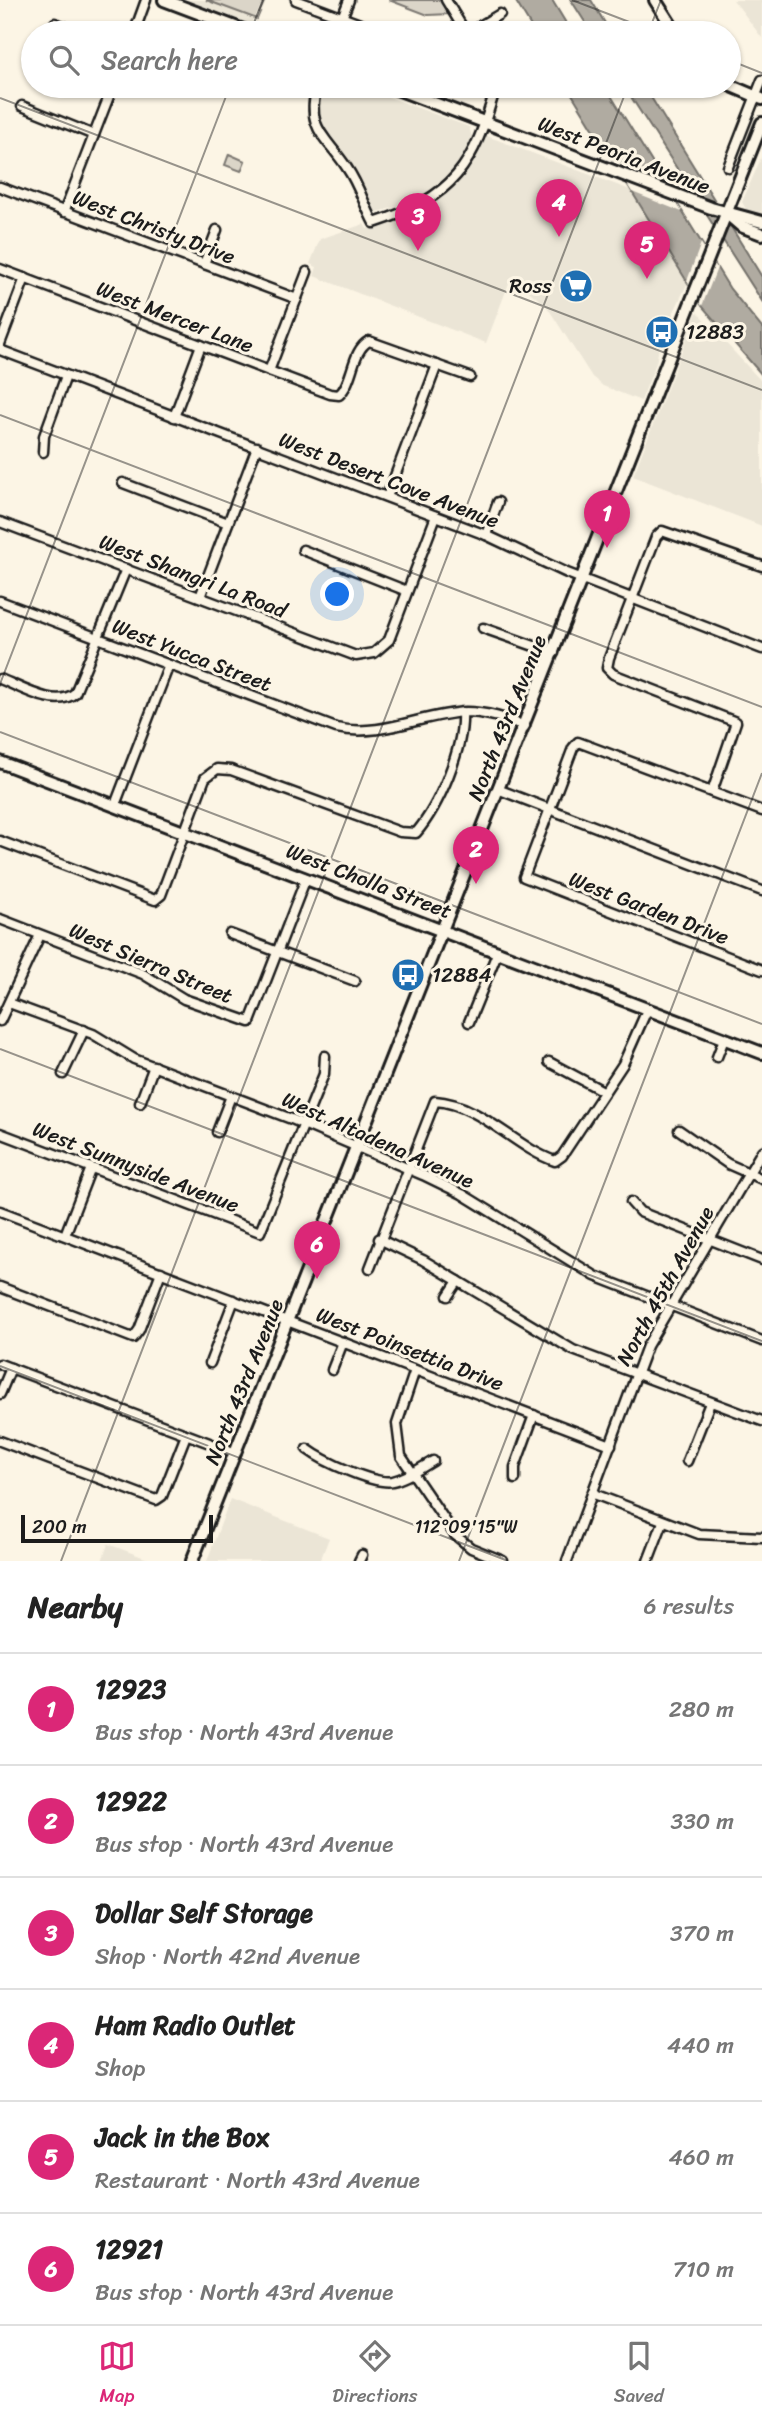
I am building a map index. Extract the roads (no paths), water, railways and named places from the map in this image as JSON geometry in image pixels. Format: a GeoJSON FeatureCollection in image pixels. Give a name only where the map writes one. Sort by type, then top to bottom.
{"type":"FeatureCollection","features":[{"type":"Feature","properties":{"kind":"main road"},"geometry":{"type":"LineString","coordinates":[[164,0],[219,21]]}},
{"type":"Feature","properties":{"kind":"main road"},"geometry":{"type":"LineString","coordinates":[[655,0],[668,21]]}},
{"type":"Feature","properties":{"kind":"main road"},"geometry":{"type":"LineString","coordinates":[[741,90],[759,98]]}},
{"type":"Feature","properties":{"kind":"main road","name":"West Peoria Avenue"},"geometry":{"type":"LineString","coordinates":[[420,98],[727,214],[743,215],[762,222]]}},
{"type":"Feature","properties":{"kind":"main road","name":"North 43rd Avenue"},"geometry":{"type":"LineString","coordinates":[[192,1561],[500,790],[762,123]]}},
{"type":"Feature","properties":{"kind":"main road","name":"West Peoria Avenue"},"geometry":{"type":"LineString","coordinates":[[727,214],[741,226],[762,234]]}},
{"type":"Feature","properties":{"kind":"main road","name":"West Cholla Street"},"geometry":{"type":"LineString","coordinates":[[0,762],[762,1053]]}},
{"type":"Feature","properties":{"kind":"street"},"geometry":{"type":"LineString","coordinates":[[138,21],[146,0]]}},
{"type":"Feature","properties":{"kind":"street"},"geometry":{"type":"LineString","coordinates":[[296,0],[352,21]]}},
{"type":"Feature","properties":{"kind":"street"},"geometry":{"type":"LineString","coordinates":[[340,21],[349,0]]}},
{"type":"Feature","properties":{"kind":"street"},"geometry":{"type":"LineString","coordinates":[[446,0],[459,21]]}},
{"type":"Feature","properties":{"kind":"street"},"geometry":{"type":"LineString","coordinates":[[488,21],[500,14]]}},
{"type":"Feature","properties":{"kind":"street"},"geometry":{"type":"LineString","coordinates":[[728,167],[759,98],[762,80]]}},
{"type":"Feature","properties":{"kind":"street"},"geometry":{"type":"LineString","coordinates":[[64,212],[108,98]]}},
{"type":"Feature","properties":{"kind":"street"},"geometry":{"type":"LineString","coordinates":[[315,98],[313,113],[318,129],[347,168],[373,223],[409,211],[436,196],[467,162],[492,98]]}},
{"type":"Feature","properties":{"kind":"street"},"geometry":{"type":"LineString","coordinates":[[22,106],[94,135]]}},
{"type":"Feature","properties":{"kind":"street","name":"West Christy Drive"},"geometry":{"type":"LineString","coordinates":[[0,187],[297,299]]}},
{"type":"Feature","properties":{"kind":"street"},"geometry":{"type":"LineString","coordinates":[[204,264],[217,230]]}},
{"type":"Feature","properties":{"kind":"street","name":"West Mercer Lane"},"geometry":{"type":"LineString","coordinates":[[0,269],[339,395],[345,388],[364,344],[374,342],[437,365]]}},
{"type":"Feature","properties":{"kind":"street"},"geometry":{"type":"LineString","coordinates":[[269,371],[307,272]]}},
{"type":"Feature","properties":{"kind":"street"},"geometry":{"type":"LineString","coordinates":[[0,344],[25,278]]}},
{"type":"Feature","properties":{"kind":"street"},"geometry":{"type":"LineString","coordinates":[[174,416],[201,345]]}},
{"type":"Feature","properties":{"kind":"street","name":"West Desert Cove Avenue"},"geometry":{"type":"LineString","coordinates":[[0,350],[486,535],[583,579],[762,649]]}},
{"type":"Feature","properties":{"kind":"street"},"geometry":{"type":"LineString","coordinates":[[387,498],[437,365],[470,377]]}},
{"type":"Feature","properties":{"kind":"street"},"geometry":{"type":"LineString","coordinates":[[43,452],[44,436],[66,376]]}},
{"type":"Feature","properties":{"kind":"street"},"geometry":{"type":"LineString","coordinates":[[200,597],[257,447]]}},
{"type":"Feature","properties":{"kind":"street"},"geometry":{"type":"LineString","coordinates":[[123,483],[228,523]]}},
{"type":"Feature","properties":{"kind":"street"},"geometry":{"type":"LineString","coordinates":[[486,535],[498,502]]}},
{"type":"Feature","properties":{"kind":"street"},"geometry":{"type":"LineString","coordinates":[[303,550],[407,591],[436,516]]}},
{"type":"Feature","properties":{"kind":"street","name":"West Shangri La Road"},"geometry":{"type":"LineString","coordinates":[[0,522],[356,656],[374,653],[389,640],[407,591]]}},
{"type":"Feature","properties":{"kind":"street"},"geometry":{"type":"LineString","coordinates":[[712,792],[736,722],[613,674],[607,668],[632,599],[662,531],[762,566]]}},
{"type":"Feature","properties":{"kind":"street"},"geometry":{"type":"LineString","coordinates":[[0,679],[55,699],[68,699],[83,680],[125,569]]}},
{"type":"Feature","properties":{"kind":"street","name":"West Yucca Street"},"geometry":{"type":"LineString","coordinates":[[0,601],[327,726],[354,732],[374,731],[462,713],[496,716],[525,726]]}},
{"type":"Feature","properties":{"kind":"street"},"geometry":{"type":"LineString","coordinates":[[483,628],[554,653]]}},
{"type":"Feature","properties":{"kind":"street"},"geometry":{"type":"LineString","coordinates":[[115,805],[169,665]]}},
{"type":"Feature","properties":{"kind":"street"},"geometry":{"type":"LineString","coordinates":[[0,841],[155,900],[161,895],[205,778],[217,769],[231,770],[400,832],[416,833],[429,817],[461,738],[462,713]]}},
{"type":"Feature","properties":{"kind":"street"},"geometry":{"type":"LineString","coordinates":[[374,731],[375,742]]}},
{"type":"Feature","properties":{"kind":"street"},"geometry":{"type":"LineString","coordinates":[[549,809],[573,748],[578,742],[762,811]]}},
{"type":"Feature","properties":{"kind":"street"},"geometry":{"type":"LineString","coordinates":[[500,790],[762,891]]}},
{"type":"Feature","properties":{"kind":"street","name":"West Garden Drive"},"geometry":{"type":"LineString","coordinates":[[549,809],[524,877],[762,970]]}},
{"type":"Feature","properties":{"kind":"street"},"geometry":{"type":"LineString","coordinates":[[278,952],[306,878]]}},
{"type":"Feature","properties":{"kind":"street","name":"West Sierra Street"},"geometry":{"type":"LineString","coordinates":[[0,919],[143,974],[184,999],[250,1022],[278,952]]}},
{"type":"Feature","properties":{"kind":"street"},"geometry":{"type":"LineString","coordinates":[[230,934],[355,981]]}},
{"type":"Feature","properties":{"kind":"street"},"geometry":{"type":"LineString","coordinates":[[0,1021],[40,935]]}},
{"type":"Feature","properties":{"kind":"street"},"geometry":{"type":"LineString","coordinates":[[469,1021],[498,951]]}},
{"type":"Feature","properties":{"kind":"street","name":"West Altadena Avenue"},"geometry":{"type":"LineString","coordinates":[[9,1003],[85,1030],[154,1066],[304,1124],[407,1168],[462,1194],[579,1268],[762,1342]]}},
{"type":"Feature","properties":{"kind":"street"},"geometry":{"type":"LineString","coordinates":[[370,1268],[379,1239],[435,1101],[446,1102],[474,1115],[555,1161],[562,1156],[629,1052],[647,1010]]}},
{"type":"Feature","properties":{"kind":"street"},"geometry":{"type":"LineString","coordinates":[[63,1074],[85,1030]]}},
{"type":"Feature","properties":{"kind":"street"},"geometry":{"type":"LineString","coordinates":[[717,1057],[724,1039]]}},
{"type":"Feature","properties":{"kind":"street"},"geometry":{"type":"LineString","coordinates":[[304,1124],[324,1074],[325,1056]]}},
{"type":"Feature","properties":{"kind":"street"},"geometry":{"type":"LineString","coordinates":[[549,1062],[604,1091]]}},
{"type":"Feature","properties":{"kind":"street"},"geometry":{"type":"LineString","coordinates":[[140,1103],[154,1066]]}},
{"type":"Feature","properties":{"kind":"street"},"geometry":{"type":"LineString","coordinates":[[217,1132],[231,1096]]}},
{"type":"Feature","properties":{"kind":"street","name":"West Sunnyside Avenue"},"geometry":{"type":"LineString","coordinates":[[0,1133],[260,1232],[304,1124]]}},
{"type":"Feature","properties":{"kind":"street"},"geometry":{"type":"LineString","coordinates":[[678,1130],[728,1164],[762,1179]]}},
{"type":"Feature","properties":{"kind":"street","name":"North 45th Avenue"},"geometry":{"type":"LineString","coordinates":[[567,1561],[594,1494],[635,1374],[670,1306],[762,1152]]}},
{"type":"Feature","properties":{"kind":"street"},"geometry":{"type":"LineString","coordinates":[[65,1236],[91,1168]]}},
{"type":"Feature","properties":{"kind":"street"},"geometry":{"type":"LineString","coordinates":[[631,1202],[640,1212],[762,1260]]}},
{"type":"Feature","properties":{"kind":"street","name":"West Poinsettia Drive"},"geometry":{"type":"LineString","coordinates":[[0,1211],[611,1445]]}},
{"type":"Feature","properties":{"kind":"street"},"geometry":{"type":"LineString","coordinates":[[379,1239],[423,1260],[573,1350],[762,1421]]}},
{"type":"Feature","properties":{"kind":"street"},"geometry":{"type":"LineString","coordinates":[[0,1287],[133,1338],[139,1330],[161,1272]]}},
{"type":"Feature","properties":{"kind":"street"},"geometry":{"type":"LineString","coordinates":[[448,1296],[458,1281]]}},
{"type":"Feature","properties":{"kind":"street"},"geometry":{"type":"LineString","coordinates":[[210,1363],[234,1300]]}},
{"type":"Feature","properties":{"kind":"street"},"geometry":{"type":"LineString","coordinates":[[332,1370],[343,1342]]}},
{"type":"Feature","properties":{"kind":"street"},"geometry":{"type":"LineString","coordinates":[[0,1364],[236,1453]]}},
{"type":"Feature","properties":{"kind":"street"},"geometry":{"type":"LineString","coordinates":[[0,1394],[11,1368]]}},
{"type":"Feature","properties":{"kind":"street"},"geometry":{"type":"LineString","coordinates":[[415,1370],[397,1424],[398,1446],[411,1473],[452,1537],[503,1561]]}},
{"type":"Feature","properties":{"kind":"street"},"geometry":{"type":"LineString","coordinates":[[687,1461],[710,1403]]}},
{"type":"Feature","properties":{"kind":"street"},"geometry":{"type":"LineString","coordinates":[[514,1479],[515,1467],[534,1415]]}},
{"type":"Feature","properties":{"kind":"street"},"geometry":{"type":"LineString","coordinates":[[0,1441],[158,1500],[186,1434]]}},
{"type":"Feature","properties":{"kind":"street"},"geometry":{"type":"LineString","coordinates":[[307,1449],[317,1457],[379,1481],[397,1480],[433,1461]]}},
{"type":"Feature","properties":{"kind":"street"},"geometry":{"type":"LineString","coordinates":[[594,1494],[663,1522],[712,1536],[762,1537]]}},
{"type":"Feature","properties":{"kind":"street"},"geometry":{"type":"LineString","coordinates":[[648,1561],[663,1522]]}},
{"type":"Feature","properties":{"kind":"place","name":"Ham Radio Outlet"},"geometry":{"type":"Point","coordinates":[559,237]}},
{"type":"Feature","properties":{"kind":"place","name":"Dollar Self Storage"},"geometry":{"type":"Point","coordinates":[418,251]}},
{"type":"Feature","properties":{"kind":"place","name":"Jack in the Box"},"geometry":{"type":"Point","coordinates":[647,279]}},
{"type":"Feature","properties":{"kind":"place","name":"Ross"},"geometry":{"type":"Point","coordinates":[576,286]}},
{"type":"Feature","properties":{"kind":"place","name":"12883"},"geometry":{"type":"Point","coordinates":[662,332]}},
{"type":"Feature","properties":{"kind":"place","name":"12923"},"geometry":{"type":"Point","coordinates":[607,548]}},
{"type":"Feature","properties":{"kind":"place","name":"12922"},"geometry":{"type":"Point","coordinates":[476,884]}},
{"type":"Feature","properties":{"kind":"place","name":"12884"},"geometry":{"type":"Point","coordinates":[408,975]}},
{"type":"Feature","properties":{"kind":"place","name":"12921"},"geometry":{"type":"Point","coordinates":[317,1279]}}]}
